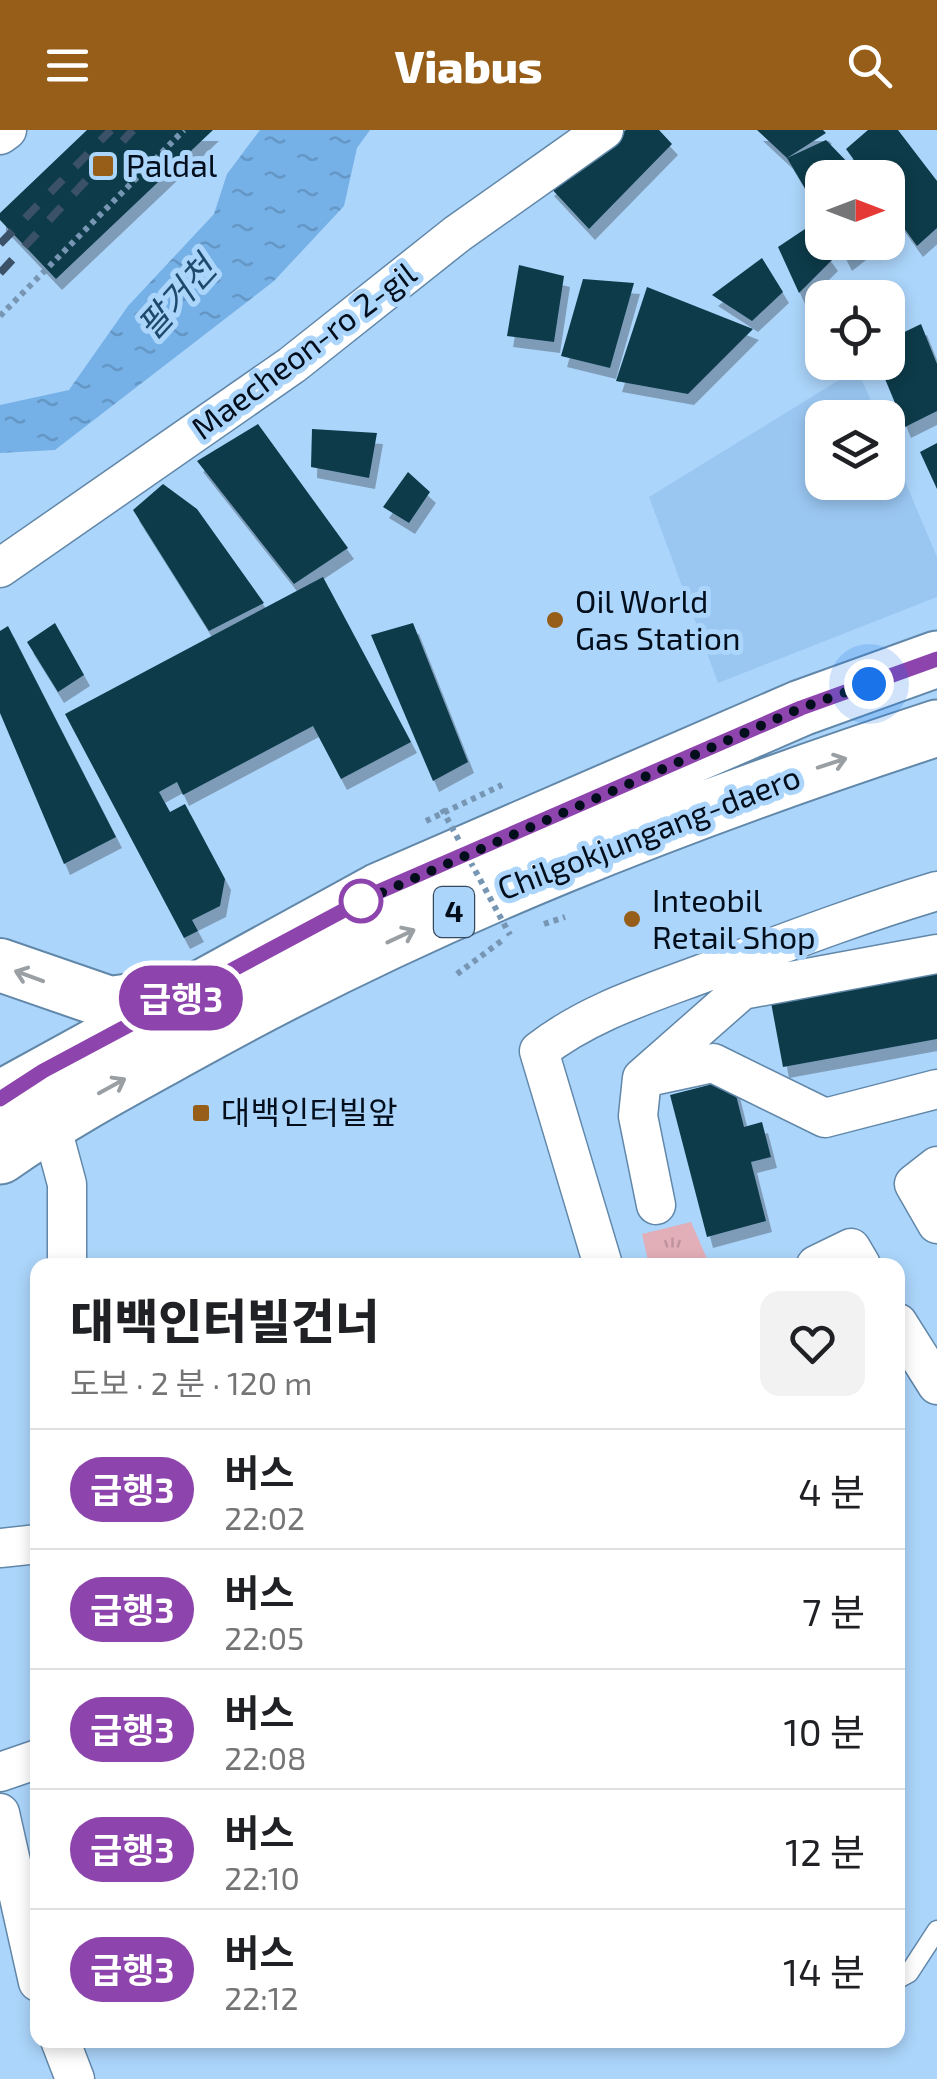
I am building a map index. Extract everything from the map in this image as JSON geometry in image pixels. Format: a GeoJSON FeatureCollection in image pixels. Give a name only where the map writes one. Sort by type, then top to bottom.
{"type":"FeatureCollection","features":[{"type":"Feature","properties":{"kind":"main road","name":"Chilgokjungang-daero"},"geometry":{"type":"LineString","coordinates":[[0,1099],[378,892],[801,708],[937,659]]}},
{"type":"Feature","properties":{"kind":"main road","name":"Chilgokjungang-daero"},"geometry":{"type":"LineString","coordinates":[[0,1156],[50,1120],[284,991],[548,868],[744,792],[937,728]]}},
{"type":"Feature","properties":{"kind":"street"},"geometry":{"type":"LineString","coordinates":[[0,136],[7,130]]}},
{"type":"Feature","properties":{"kind":"street","name":"Maecheon-ro 2-gil"},"geometry":{"type":"LineString","coordinates":[[0,568],[292,365],[457,234],[604,130]]}},
{"type":"Feature","properties":{"kind":"street"},"geometry":{"type":"LineString","coordinates":[[601,1258],[539,1051],[568,1028],[615,1007],[867,912],[937,892]]}},
{"type":"Feature","properties":{"kind":"street"},"geometry":{"type":"LineString","coordinates":[[656,1205],[638,1116],[642,1078],[742,990],[937,954]]}},
{"type":"Feature","properties":{"kind":"street"},"geometry":{"type":"LineString","coordinates":[[0,966],[110,1003],[191,992]]}},
{"type":"Feature","properties":{"kind":"street"},"geometry":{"type":"LineString","coordinates":[[642,1078],[713,1063],[824,1118],[937,1089]]}},
{"type":"Feature","properties":{"kind":"street"},"geometry":{"type":"LineString","coordinates":[[50,1120],[66,1184],[67,1258]]}},
{"type":"Feature","properties":{"kind":"street"},"geometry":{"type":"LineString","coordinates":[[937,1166],[914,1184],[937,1224]]}},
{"type":"Feature","properties":{"kind":"street"},"geometry":{"type":"LineString","coordinates":[[830,1258],[850,1248],[856,1258]]}},
{"type":"Feature","properties":{"kind":"street"},"geometry":{"type":"LineString","coordinates":[[905,1333],[937,1385]]}},
{"type":"Feature","properties":{"kind":"street"},"geometry":{"type":"LineString","coordinates":[[0,1548],[30,1545]]}},
{"type":"Feature","properties":{"kind":"street"},"geometry":{"type":"LineString","coordinates":[[0,1772],[30,1762]]}},
{"type":"Feature","properties":{"kind":"street"},"geometry":{"type":"LineString","coordinates":[[0,1814],[30,1947]]}},
{"type":"Feature","properties":{"kind":"street"},"geometry":{"type":"LineString","coordinates":[[63,2048],[74,2079]]}},
{"type":"Feature","properties":{"kind":"lane"},"geometry":{"type":"LineString","coordinates":[[905,1975],[937,1930]]}},
{"type":"Feature","properties":{"kind":"path"},"geometry":{"type":"LineString","coordinates":[[0,316],[184,130]]}},
{"type":"Feature","properties":{"kind":"path"},"geometry":{"type":"LineString","coordinates":[[457,974],[510,935],[442,809],[502,784]]}},
{"type":"Feature","properties":{"kind":"shaded area"},"geometry":{"type":"Polygon","coordinates":[[[839,380],[862,380],[871,400],[807,400],[839,380]]]}},
{"type":"Feature","properties":{"kind":"shaded area"},"geometry":{"type":"Polygon","coordinates":[[[805,401],[805,500],[905,500],[905,481],[937,557],[937,597],[718,683],[649,497],[805,401]]]}},
{"type":"Feature","properties":{"kind":"green space"},"geometry":{"type":"Polygon","coordinates":[[[691,1222],[707,1258],[647,1258],[642,1234],[691,1222]]]}},
{"type":"Feature","properties":{"kind":"water","name":"팔거천"},"geometry":{"type":"Polygon","coordinates":[[[260,130],[370,130],[357,148],[344,206],[274,281],[55,450],[0,453],[0,405],[69,390],[128,306],[214,214],[227,174],[260,130]]]}},
{"type":"Feature","properties":{"kind":"building"},"geometry":{"type":"Polygon","coordinates":[[[87,130],[213,130],[56,279],[0,220],[0,213],[87,130]]]}},
{"type":"Feature","properties":{"kind":"building"},"geometry":{"type":"Polygon","coordinates":[[[626,130],[659,130],[672,144],[589,229],[548,185],[626,130]]]}},
{"type":"Feature","properties":{"kind":"building"},"geometry":{"type":"Polygon","coordinates":[[[757,130],[823,130],[826,133],[787,158],[757,130]]]}},
{"type":"Feature","properties":{"kind":"building"},"geometry":{"type":"Polygon","coordinates":[[[868,130],[898,130],[937,181],[937,228],[917,246],[905,229],[905,160],[854,160],[846,149],[868,130]]]}},
{"type":"Feature","properties":{"kind":"building"},"geometry":{"type":"Polygon","coordinates":[[[826,140],[845,160],[805,160],[805,188],[787,158],[826,140]]]}},
{"type":"Feature","properties":{"kind":"building"},"geometry":{"type":"Polygon","coordinates":[[[805,229],[805,260],[832,260],[812,280],[805,280],[799,293],[778,247],[805,229]]]}},
{"type":"Feature","properties":{"kind":"building"},"geometry":{"type":"Polygon","coordinates":[[[762,258],[783,292],[752,321],[712,295],[762,258]]]}},
{"type":"Feature","properties":{"kind":"building"},"geometry":{"type":"Polygon","coordinates":[[[519,265],[564,276],[554,342],[507,336],[519,265]]]}},
{"type":"Feature","properties":{"kind":"building"},"geometry":{"type":"Polygon","coordinates":[[[583,279],[634,283],[610,368],[561,356],[583,279]]]}},
{"type":"Feature","properties":{"kind":"building"},"geometry":{"type":"Polygon","coordinates":[[[647,287],[753,329],[688,394],[616,381],[647,287]]]}},
{"type":"Feature","properties":{"kind":"building"},"geometry":{"type":"Polygon","coordinates":[[[921,324],[937,364],[937,411],[905,427],[905,400],[894,400],[885,380],[905,380],[905,332],[921,324]]]}},
{"type":"Feature","properties":{"kind":"building"},"geometry":{"type":"Polygon","coordinates":[[[258,424],[348,548],[294,584],[197,461],[258,424]]]}},
{"type":"Feature","properties":{"kind":"building"},"geometry":{"type":"Polygon","coordinates":[[[312,429],[377,433],[369,478],[311,467],[312,429]]]}},
{"type":"Feature","properties":{"kind":"building"},"geometry":{"type":"Polygon","coordinates":[[[937,443],[937,489],[920,452],[937,443]]]}},
{"type":"Feature","properties":{"kind":"building"},"geometry":{"type":"Polygon","coordinates":[[[408,472],[430,492],[409,523],[383,507],[408,472]]]}},
{"type":"Feature","properties":{"kind":"building"},"geometry":{"type":"Polygon","coordinates":[[[163,484],[197,509],[264,603],[209,631],[133,510],[163,484]]]}},
{"type":"Feature","properties":{"kind":"building"},"geometry":{"type":"Polygon","coordinates":[[[323,577],[411,742],[341,779],[313,726],[183,795],[177,782],[159,792],[170,812],[185,804],[225,879],[220,906],[192,920],[198,931],[184,938],[65,714],[323,577]]]}},
{"type":"Feature","properties":{"kind":"building"},"geometry":{"type":"Polygon","coordinates":[[[55,623],[84,675],[58,692],[27,642],[55,623]]]}},
{"type":"Feature","properties":{"kind":"building"},"geometry":{"type":"Polygon","coordinates":[[[413,623],[468,762],[433,781],[371,635],[413,623]]]}},
{"type":"Feature","properties":{"kind":"building"},"geometry":{"type":"Polygon","coordinates":[[[8,626],[116,837],[64,864],[0,713],[0,631],[8,626]]]}},
{"type":"Feature","properties":{"kind":"building"},"geometry":{"type":"Polygon","coordinates":[[[937,967],[937,1039],[783,1067],[770,997],[937,967]]]}},
{"type":"Feature","properties":{"kind":"building"},"geometry":{"type":"Polygon","coordinates":[[[732,1079],[744,1127],[762,1122],[771,1157],[751,1162],[766,1221],[707,1237],[670,1095],[732,1079]]]}},
{"type":"Feature","properties":{"kind":"railway"},"geometry":{"type":"LineString","coordinates":[[0,244],[111,130]]}},
{"type":"Feature","properties":{"kind":"railway"},"geometry":{"type":"LineString","coordinates":[[0,273],[133,130]]}},
{"type":"Feature","properties":{"kind":"bus line","name":"급행3"},"geometry":{"type":"LineString","coordinates":[[0,1099],[43,1071],[378,892],[801,708],[937,659]]}},
{"type":"Feature","properties":{"kind":"place","name":"Paldal"},"geometry":{"type":"Point","coordinates":[103,166]}},
{"type":"Feature","properties":{"kind":"place","name":"Oil World Gas Station"},"geometry":{"type":"Point","coordinates":[555,620]}},
{"type":"Feature","properties":{"kind":"place","name":"Inteobil Retail Shop"},"geometry":{"type":"Point","coordinates":[632,919]}},
{"type":"Feature","properties":{"kind":"place","name":"대백인터빌앞"},"geometry":{"type":"Point","coordinates":[201,1113]}},
{"type":"Feature","properties":{"kind":"route"},"geometry":{"type":"LineString","coordinates":[[361,901],[347,908],[801,708],[869,684]]}}]}
